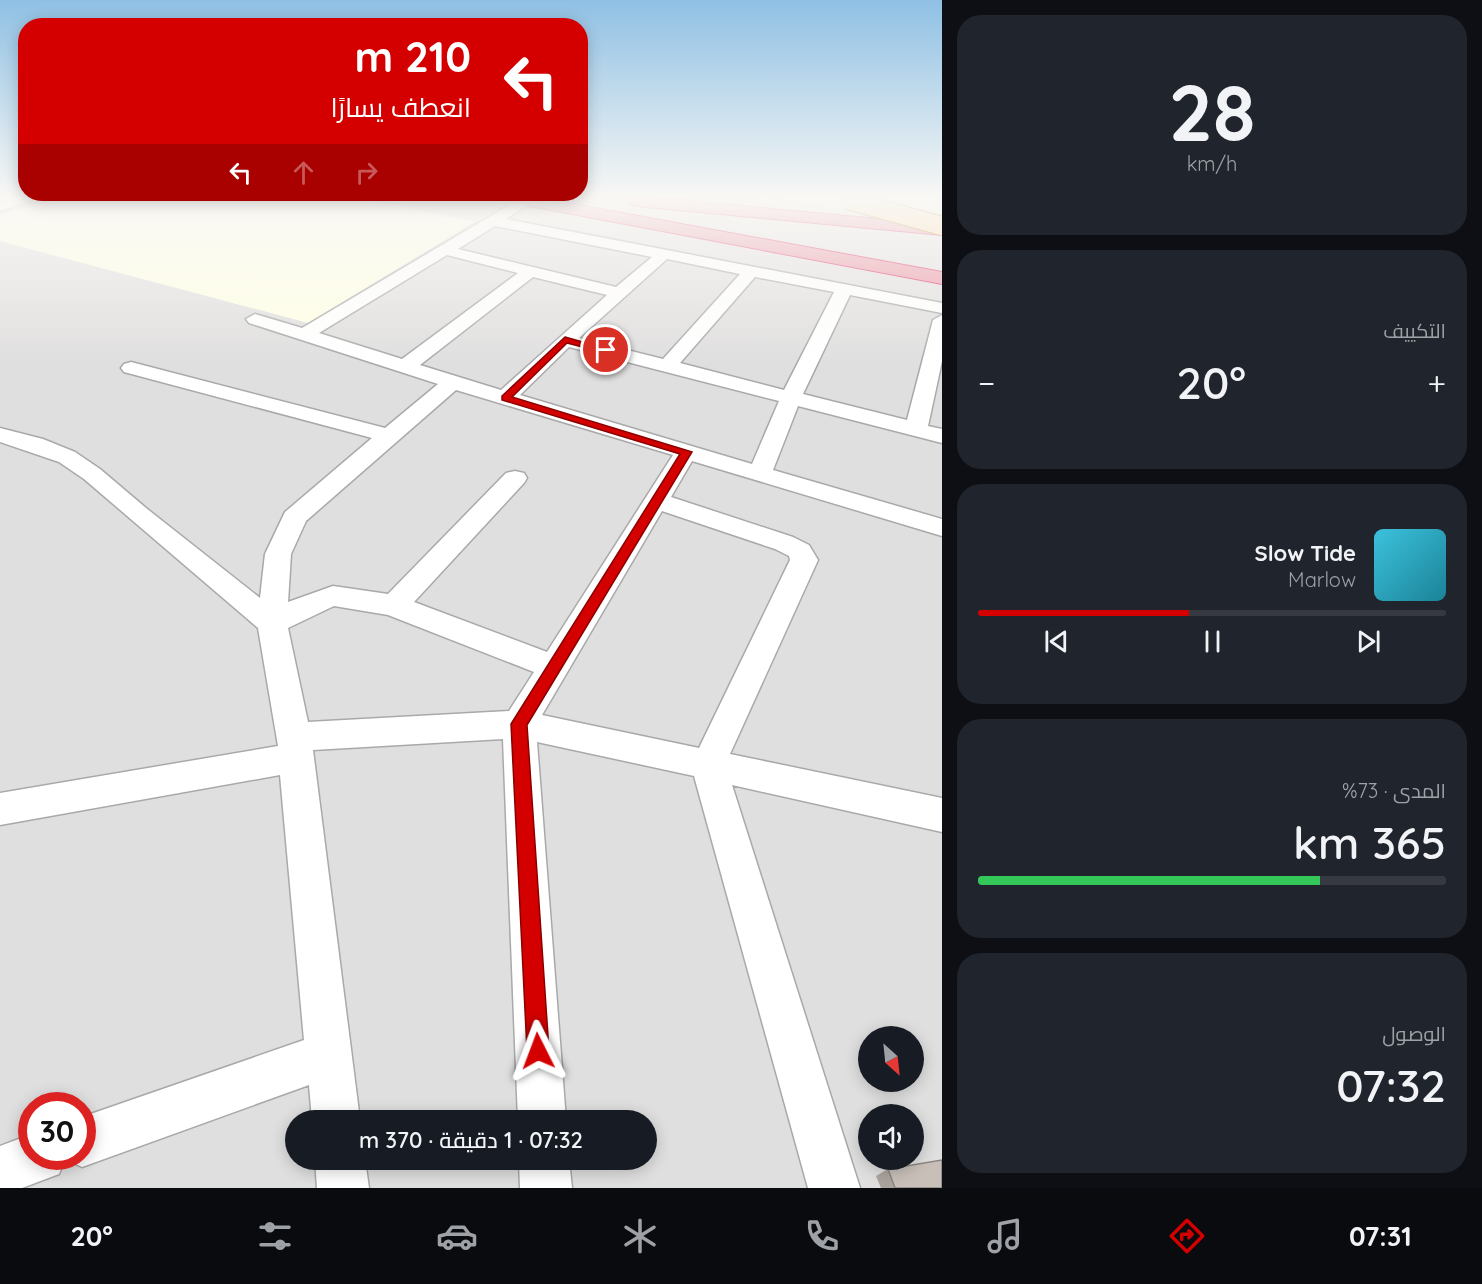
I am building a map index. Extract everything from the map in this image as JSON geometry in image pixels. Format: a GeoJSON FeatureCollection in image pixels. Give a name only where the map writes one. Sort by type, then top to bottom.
{"type":"FeatureCollection","features":[{"type":"Feature","properties":{"kind":"highway"},"geometry":{"type":"LineString","coordinates":[[809,253],[942,278]]}},
{"type":"Feature","properties":{"kind":"street"},"geometry":{"type":"LineString","coordinates":[[305,334],[438,253]]}},
{"type":"Feature","properties":{"kind":"street"},"geometry":{"type":"LineString","coordinates":[[457,253],[620,293]]}},
{"type":"Feature","properties":{"kind":"street"},"geometry":{"type":"LineString","coordinates":[[506,398],[565,340],[664,254],[942,308]]}},
{"type":"Feature","properties":{"kind":"street"},"geometry":{"type":"LineString","coordinates":[[668,365],[751,271]]}},
{"type":"Feature","properties":{"kind":"street"},"geometry":{"type":"LineString","coordinates":[[405,367],[529,272]]}},
{"type":"Feature","properties":{"kind":"street"},"geometry":{"type":"LineString","coordinates":[[760,473],[791,397],[844,289]]}},
{"type":"Feature","properties":{"kind":"street"},"geometry":{"type":"LineString","coordinates":[[255,319],[453,382],[942,528]]}},
{"type":"Feature","properties":{"kind":"street"},"geometry":{"type":"LineString","coordinates":[[916,429],[942,320]]}},
{"type":"Feature","properties":{"kind":"street"},"geometry":{"type":"LineString","coordinates":[[565,340],[942,436]]}},
{"type":"Feature","properties":{"kind":"street"},"geometry":{"type":"LineString","coordinates":[[131,368],[387,435]]}},
{"type":"Feature","properties":{"kind":"street"},"geometry":{"type":"LineString","coordinates":[[335,1110],[296,747],[272,623],[278,554],[294,518],[387,435],[453,382]]}},
{"type":"Feature","properties":{"kind":"street"},"geometry":{"type":"LineString","coordinates":[[0,435],[35,444],[67,457],[92,474],[137,514],[272,623]]}},
{"type":"Feature","properties":{"kind":"street"},"geometry":{"type":"LineString","coordinates":[[541,1110],[519,724],[686,452]]}},
{"type":"Feature","properties":{"kind":"street"},"geometry":{"type":"LineString","coordinates":[[394,606],[515,478]]}},
{"type":"Feature","properties":{"kind":"street"},"geometry":{"type":"LineString","coordinates":[[656,501],[784,543],[800,551],[804,560],[708,765],[834,1188]]}},
{"type":"Feature","properties":{"kind":"street"},"geometry":{"type":"LineString","coordinates":[[272,623],[304,606],[333,596],[394,606],[554,667]]}},
{"type":"Feature","properties":{"kind":"street"},"geometry":{"type":"LineString","coordinates":[[0,809],[296,747],[519,724],[708,765],[941,811]]}},
{"type":"Feature","properties":{"kind":"street"},"geometry":{"type":"LineString","coordinates":[[96,1137],[329,1055]]}},
{"type":"Feature","properties":{"kind":"street"},"geometry":{"type":"LineString","coordinates":[[0,1171],[18,1164]]}},
{"type":"Feature","properties":{"kind":"street"},"geometry":{"type":"LineString","coordinates":[[341,1170],[343,1188]]}},
{"type":"Feature","properties":{"kind":"street"},"geometry":{"type":"LineString","coordinates":[[545,1170],[546,1188]]}},
{"type":"Feature","properties":{"kind":"shaded area"},"geometry":{"type":"Polygon","coordinates":[[[0,253],[942,253],[942,1188],[0,1188],[0,253]]]}},
{"type":"Feature","properties":{"kind":"shaded area"},"geometry":{"type":"Polygon","coordinates":[[[47,253],[422,253],[308,323],[47,253]]]}},
{"type":"Feature","properties":{"kind":"building"},"geometry":{"type":"Polygon","coordinates":[[[942,1160],[942,1188],[895,1188],[888,1170],[924,1170],[924,1163],[942,1160]]]}},
{"type":"Feature","properties":{"kind":"route"},"geometry":{"type":"LineString","coordinates":[[538,1051],[519,724],[686,452],[506,398],[565,340],[606,350]]}}]}
